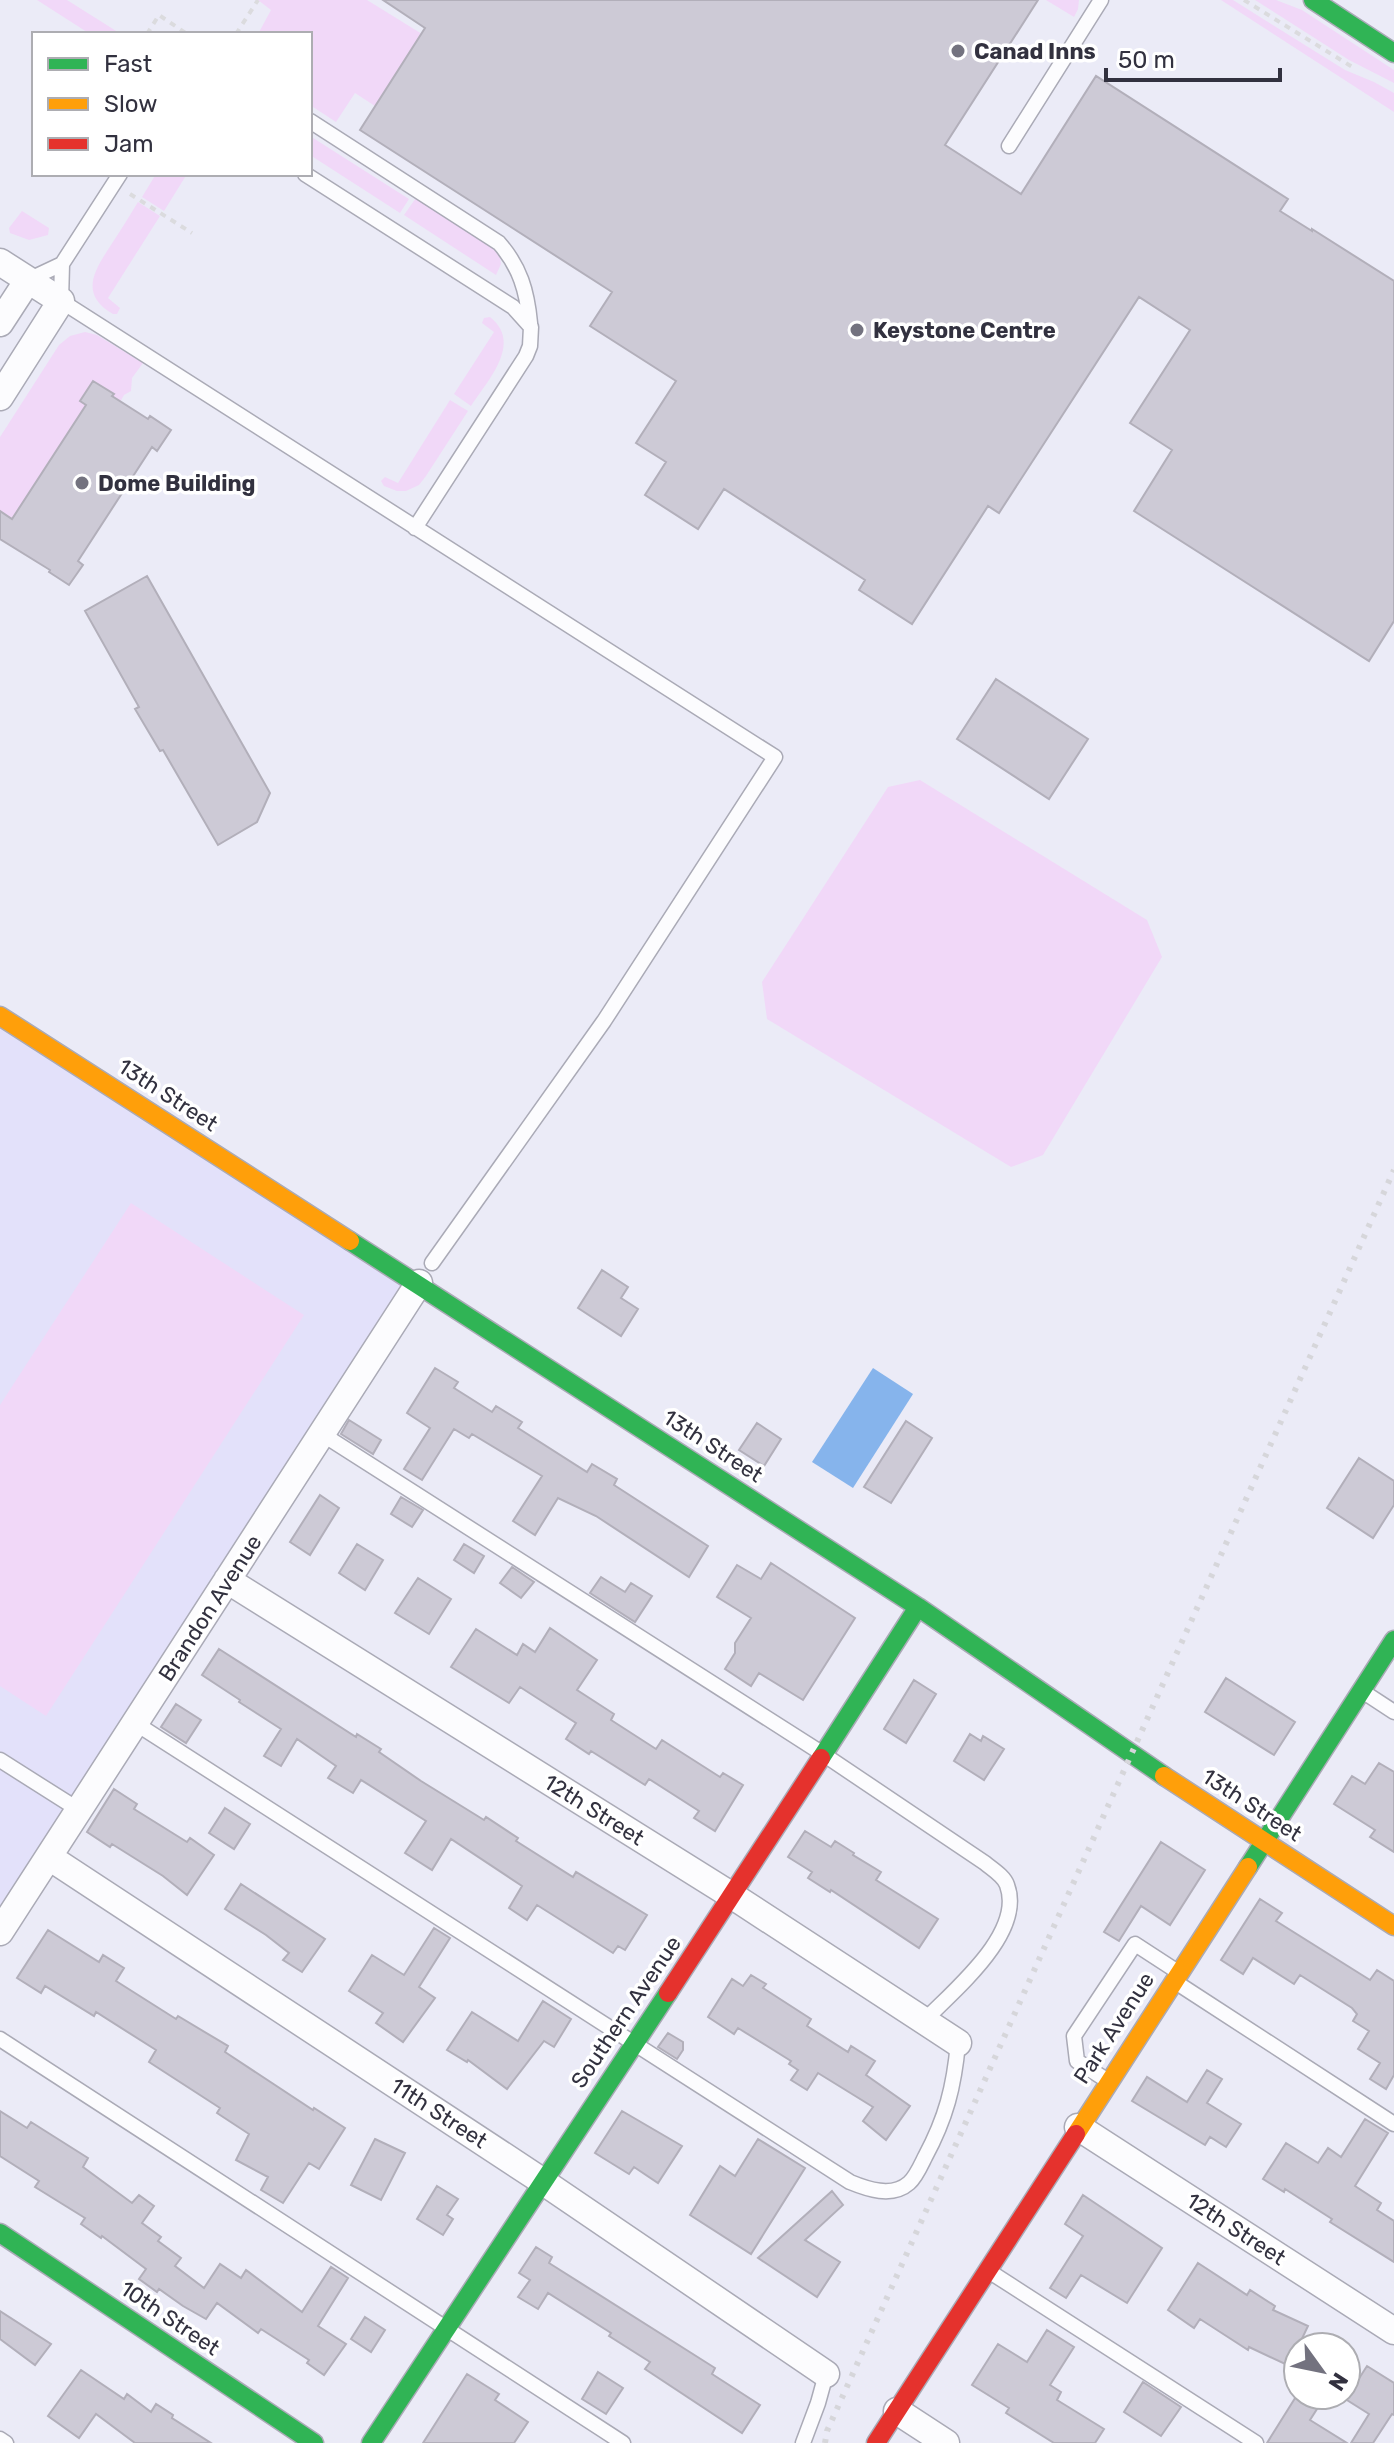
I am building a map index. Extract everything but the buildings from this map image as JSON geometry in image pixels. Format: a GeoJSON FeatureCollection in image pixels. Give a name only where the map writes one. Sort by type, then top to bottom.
{"type":"FeatureCollection","features":[{"type":"Feature","properties":{"kind":"street"},"geometry":{"type":"LineString","coordinates":[[1313,0],[1394,53]]}},
{"type":"Feature","properties":{"kind":"street"},"geometry":{"type":"LineString","coordinates":[[0,262],[61,301],[0,397]]}},
{"type":"Feature","properties":{"kind":"street"},"geometry":{"type":"LineString","coordinates":[[0,323],[28,280]]}},
{"type":"Feature","properties":{"kind":"street","name":"13th Street"},"geometry":{"type":"LineString","coordinates":[[0,1016],[425,1273],[1130,1754],[1394,1926]]}},
{"type":"Feature","properties":{"kind":"street","name":"Brandon Avenue"},"geometry":{"type":"LineString","coordinates":[[0,1932],[425,1273]]}},
{"type":"Feature","properties":{"kind":"street","name":"12th Street"},"geometry":{"type":"LineString","coordinates":[[227,1580],[732,1897],[958,2043]]}},
{"type":"Feature","properties":{"kind":"street","name":"Southern Avenue"},"geometry":{"type":"LineString","coordinates":[[371,2443],[732,1897],[918,1607]]}},
{"type":"Feature","properties":{"kind":"street","name":"Park Avenue"},"geometry":{"type":"LineString","coordinates":[[876,2443],[1394,1640]]}},
{"type":"Feature","properties":{"kind":"street","name":"11th Street"},"geometry":{"type":"LineString","coordinates":[[49,1857],[542,2181],[826,2374]]}},
{"type":"Feature","properties":{"kind":"street","name":"12th Street"},"geometry":{"type":"LineString","coordinates":[[1078,2127],[1394,2331]]}},
{"type":"Feature","properties":{"kind":"street","name":"10th Street"},"geometry":{"type":"LineString","coordinates":[[0,2233],[314,2443]]}},
{"type":"Feature","properties":{"kind":"street"},"geometry":{"type":"LineString","coordinates":[[897,2411],[946,2443]]}},
{"type":"Feature","properties":{"kind":"lane"},"geometry":{"type":"LineString","coordinates":[[1009,146],[1101,0]]}},
{"type":"Feature","properties":{"kind":"lane"},"geometry":{"type":"LineString","coordinates":[[312,122],[499,243],[521,277],[531,327],[526,356],[415,528]]}},
{"type":"Feature","properties":{"kind":"lane"},"geometry":{"type":"LineString","coordinates":[[308,176],[513,307],[531,327]]}},
{"type":"Feature","properties":{"kind":"lane"},"geometry":{"type":"LineString","coordinates":[[117,179],[62,264],[61,301],[775,757],[604,1021],[425,1273]]}},
{"type":"Feature","properties":{"kind":"lane"},"geometry":{"type":"LineString","coordinates":[[28,280],[62,264]]}},
{"type":"Feature","properties":{"kind":"lane"},"geometry":{"type":"LineString","coordinates":[[322,1434],[823,1754],[985,1863],[1006,1882],[1011,1906],[1004,1929],[985,1957],[924,2021]]}},
{"type":"Feature","properties":{"kind":"lane"},"geometry":{"type":"LineString","coordinates":[[1362,1691],[1394,1712]]}},
{"type":"Feature","properties":{"kind":"lane"},"geometry":{"type":"LineString","coordinates":[[135,1723],[850,2182],[869,2190],[890,2192],[909,2184],[938,2132],[954,2083],[958,2043]]}},
{"type":"Feature","properties":{"kind":"lane"},"geometry":{"type":"LineString","coordinates":[[0,1760],[79,1810]]}},
{"type":"Feature","properties":{"kind":"lane"},"geometry":{"type":"LineString","coordinates":[[1108,2081],[1077,2061],[1074,2036],[1135,1944],[1176,1976],[1394,2124]]}},
{"type":"Feature","properties":{"kind":"lane"},"geometry":{"type":"LineString","coordinates":[[0,2039],[623,2443]]}},
{"type":"Feature","properties":{"kind":"lane"},"geometry":{"type":"LineString","coordinates":[[987,2270],[1256,2443]]}},
{"type":"Feature","properties":{"kind":"lane"},"geometry":{"type":"LineString","coordinates":[[803,2443],[826,2374]]}},
{"type":"Feature","properties":{"kind":"lane"},"geometry":{"type":"LineString","coordinates":[[0,2439],[6,2443]]}},
{"type":"Feature","properties":{"kind":"path"},"geometry":{"type":"LineString","coordinates":[[237,32],[258,0]]}},
{"type":"Feature","properties":{"kind":"path"},"geometry":{"type":"LineString","coordinates":[[1244,0],[1363,73]]}},
{"type":"Feature","properties":{"kind":"path"},"geometry":{"type":"LineString","coordinates":[[148,32],[159,15],[184,32]]}},
{"type":"Feature","properties":{"kind":"path"},"geometry":{"type":"LineString","coordinates":[[117,179],[192,233]]}},
{"type":"Feature","properties":{"kind":"shaded area"},"geometry":{"type":"Polygon","coordinates":[[[37,0],[67,0],[118,32],[87,32],[37,0]]]}},
{"type":"Feature","properties":{"kind":"shaded area"},"geometry":{"type":"Polygon","coordinates":[[[258,0],[367,0],[422,34],[375,106],[355,93],[336,122],[312,106],[312,32],[259,32],[271,10],[258,0]]]}},
{"type":"Feature","properties":{"kind":"shaded area"},"geometry":{"type":"Polygon","coordinates":[[[1046,0],[1079,0],[1078,9],[1074,17],[1046,0]]]}},
{"type":"Feature","properties":{"kind":"shaded area"},"geometry":{"type":"Polygon","coordinates":[[[1221,0],[1233,0],[1345,70],[1394,93],[1394,112],[1221,0]]]}},
{"type":"Feature","properties":{"kind":"shaded area"},"geometry":{"type":"Polygon","coordinates":[[[1255,0],[1276,0],[1302,10],[1394,70],[1394,83],[1349,60],[1255,0]]]}},
{"type":"Feature","properties":{"kind":"shaded area"},"geometry":{"type":"Polygon","coordinates":[[[312,137],[409,199],[400,213],[312,156],[312,137]]]}},
{"type":"Feature","properties":{"kind":"shaded area"},"geometry":{"type":"Polygon","coordinates":[[[155,176],[186,176],[164,211],[142,197],[155,176]]]}},
{"type":"Feature","properties":{"kind":"shaded area"},"geometry":{"type":"Polygon","coordinates":[[[418,195],[499,252],[501,264],[496,275],[404,215],[418,195]]]}},
{"type":"Feature","properties":{"kind":"shaded area"},"geometry":{"type":"Polygon","coordinates":[[[138,202],[160,216],[108,298],[120,308],[117,314],[113,314],[96,298],[93,290],[95,273],[138,202]]]}},
{"type":"Feature","properties":{"kind":"shaded area"},"geometry":{"type":"Polygon","coordinates":[[[22,211],[49,228],[48,235],[29,240],[10,233],[9,228],[22,211]]]}},
{"type":"Feature","properties":{"kind":"shaded area"},"geometry":{"type":"Polygon","coordinates":[[[490,317],[499,327],[503,350],[493,373],[471,406],[454,394],[494,332],[482,323],[484,318],[490,317]]]}},
{"type":"Feature","properties":{"kind":"shaded area"},"geometry":{"type":"Polygon","coordinates":[[[85,332],[97,335],[143,363],[132,378],[131,391],[120,402],[110,399],[113,394],[93,381],[86,405],[12,519],[6,515],[0,524],[0,437],[59,345],[70,336],[85,332]]]}},
{"type":"Feature","properties":{"kind":"shaded area"},"geometry":{"type":"Polygon","coordinates":[[[450,400],[468,411],[426,476],[419,485],[406,491],[384,486],[381,481],[385,477],[398,483],[450,400]]]}},
{"type":"Feature","properties":{"kind":"shaded area"},"geometry":{"type":"Polygon","coordinates":[[[920,780],[1147,920],[1162,957],[1043,1155],[1011,1167],[767,1019],[762,982],[888,787],[920,780]]]}},
{"type":"Feature","properties":{"kind":"shaded area"},"geometry":{"type":"Polygon","coordinates":[[[0,1016],[419,1283],[0,1932],[0,1016]]]}},
{"type":"Feature","properties":{"kind":"shaded area"},"geometry":{"type":"Polygon","coordinates":[[[131,1203],[304,1315],[46,1716],[0,1686],[0,1405],[131,1203]]]}},
{"type":"Feature","properties":{"kind":"water"},"geometry":{"type":"Polygon","coordinates":[[[873,1368],[913,1394],[853,1488],[812,1462],[873,1368]]]}},
{"type":"Feature","properties":{"kind":"railway"},"geometry":{"type":"LineString","coordinates":[[825,2443],[827,2431],[1394,1170]]}},
{"type":"Feature","properties":{"kind":"traffic: fast"},"geometry":{"type":"LineString","coordinates":[[1313,0],[1394,53]]}},
{"type":"Feature","properties":{"kind":"traffic: fast"},"geometry":{"type":"LineString","coordinates":[[350,1241],[918,1607],[1164,1776]]}},
{"type":"Feature","properties":{"kind":"traffic: fast"},"geometry":{"type":"LineString","coordinates":[[821,1758],[918,1607]]}},
{"type":"Feature","properties":{"kind":"traffic: fast"},"geometry":{"type":"LineString","coordinates":[[1248,1867],[1394,1640]]}},
{"type":"Feature","properties":{"kind":"traffic: fast"},"geometry":{"type":"LineString","coordinates":[[371,2443],[668,1993]]}},
{"type":"Feature","properties":{"kind":"traffic: fast"},"geometry":{"type":"LineString","coordinates":[[0,2233],[314,2443]]}},
{"type":"Feature","properties":{"kind":"traffic: slow"},"geometry":{"type":"LineString","coordinates":[[0,1016],[350,1241]]}},
{"type":"Feature","properties":{"kind":"traffic: slow"},"geometry":{"type":"LineString","coordinates":[[1164,1776],[1394,1926]]}},
{"type":"Feature","properties":{"kind":"traffic: slow"},"geometry":{"type":"LineString","coordinates":[[1076,2134],[1248,1867]]}},
{"type":"Feature","properties":{"kind":"traffic: jam"},"geometry":{"type":"LineString","coordinates":[[668,1993],[821,1758]]}},
{"type":"Feature","properties":{"kind":"traffic: jam"},"geometry":{"type":"LineString","coordinates":[[876,2443],[1076,2134]]}},
{"type":"Feature","properties":{"kind":"place","name":"Canad Inns"},"geometry":{"type":"Point","coordinates":[958,51]}},
{"type":"Feature","properties":{"kind":"place","name":"Keystone Centre"},"geometry":{"type":"Point","coordinates":[857,330]}},
{"type":"Feature","properties":{"kind":"place","name":"Dome Building"},"geometry":{"type":"Point","coordinates":[82,483]}}]}
